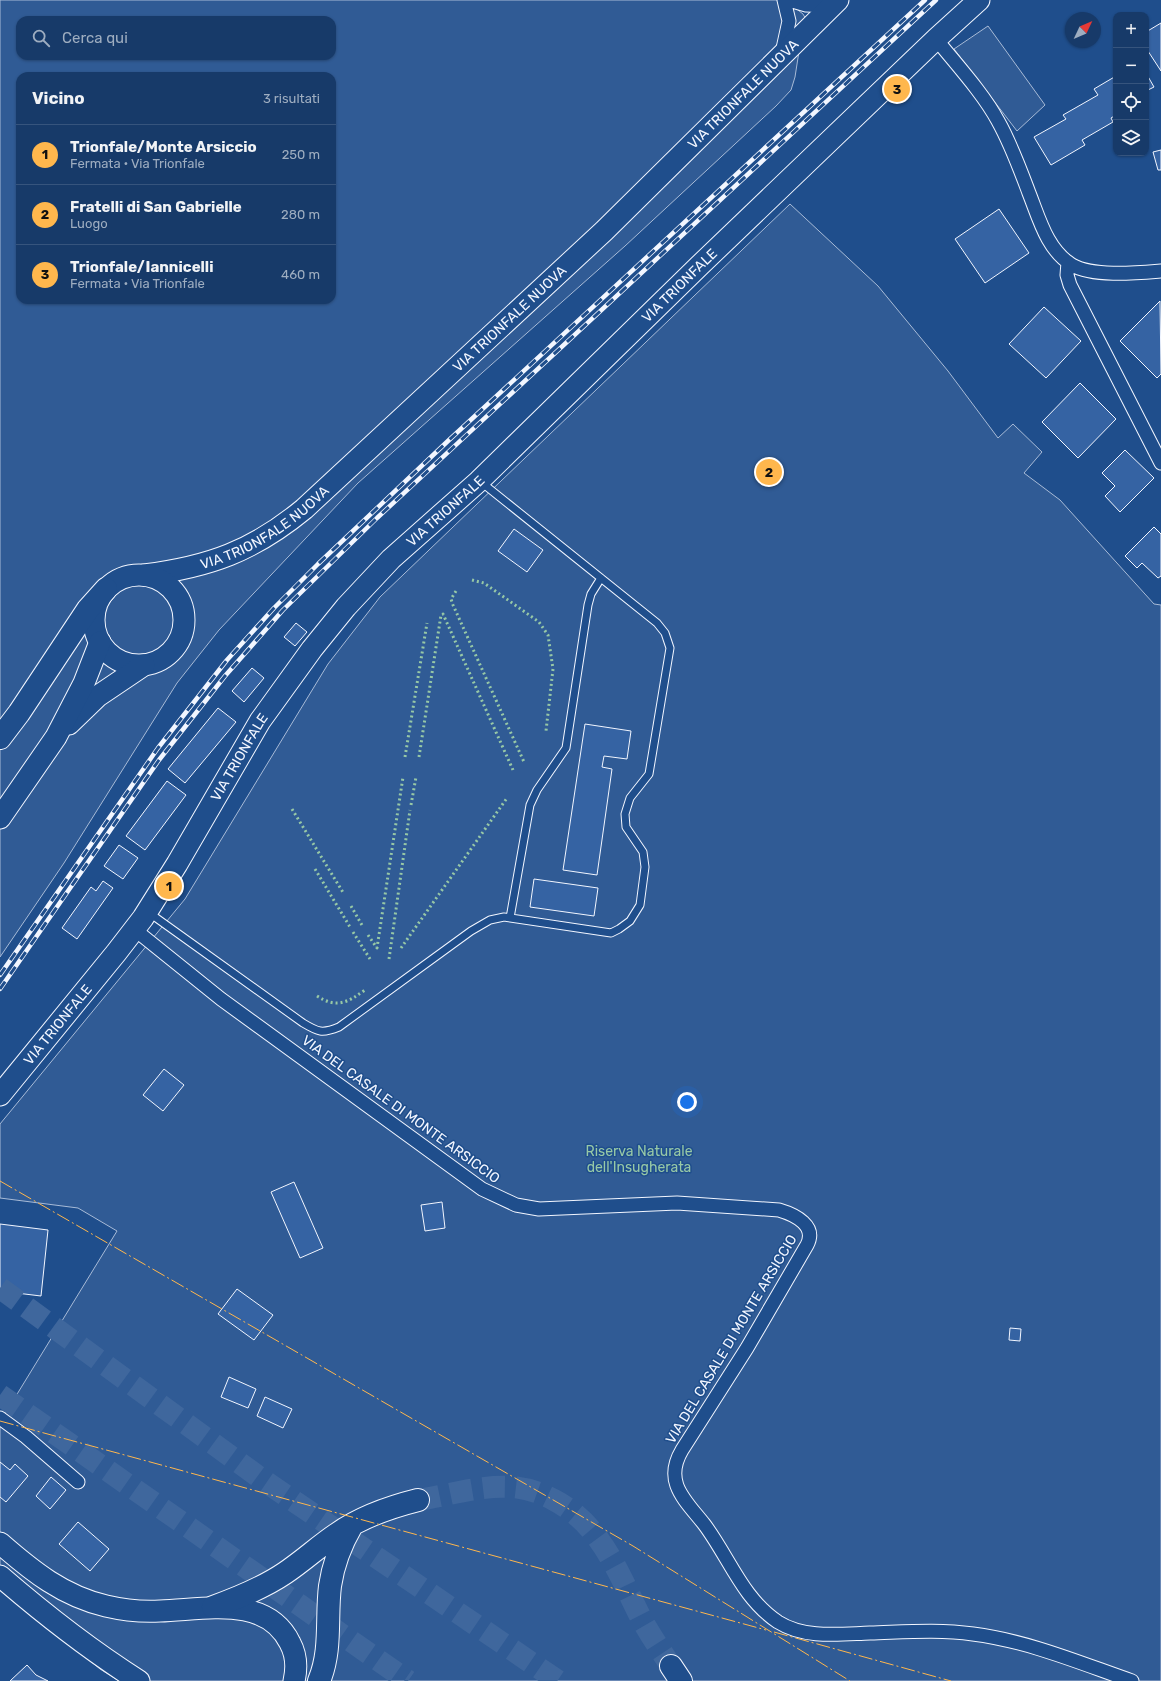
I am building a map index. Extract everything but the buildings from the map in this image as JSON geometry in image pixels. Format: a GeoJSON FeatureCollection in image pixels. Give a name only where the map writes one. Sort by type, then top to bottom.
{"type":"FeatureCollection","features":[{"type":"Feature","properties":{"kind":"highway"},"geometry":{"type":"LineString","coordinates":[[0,738],[19,713],[88,609],[106,590]]}},
{"type":"Feature","properties":{"kind":"highway"},"geometry":{"type":"LineString","coordinates":[[213,1607],[251,1592],[277,1578],[352,1524],[381,1511],[418,1500]]}},
{"type":"Feature","properties":{"kind":"highway"},"geometry":{"type":"LineString","coordinates":[[319,1681],[327,1654],[332,1574],[341,1546],[352,1524]]}},
{"type":"Feature","properties":{"kind":"main road","name":"VIA TRIONFALE"},"geometry":{"type":"LineString","coordinates":[[0,1095],[116,953],[147,912],[260,721],[312,649],[346,607],[378,572],[479,480],[699,266],[936,39],[979,0]]}},
{"type":"Feature","properties":{"kind":"main road","name":"VIA TRIONFALE NUOVA"},"geometry":{"type":"LineString","coordinates":[[144,575],[184,569],[234,553],[264,538],[299,513],[604,231],[835,3]]}},
{"type":"Feature","properties":{"kind":"main road"},"geometry":{"type":"LineString","coordinates":[[144,575],[168,585],[177,595],[181,602],[184,627],[180,640],[173,651],[159,661],[144,665],[135,665],[120,661],[106,650],[100,642],[95,629],[94,615],[98,601],[106,590],[117,581],[130,576],[144,575]]}},
{"type":"Feature","properties":{"kind":"main road"},"geometry":{"type":"LineString","coordinates":[[0,818],[56,737],[84,683],[100,642]]}},
{"type":"Feature","properties":{"kind":"main road"},"geometry":{"type":"LineString","coordinates":[[56,737],[98,696],[144,665]]}},
{"type":"Feature","properties":{"kind":"main road"},"geometry":{"type":"LineString","coordinates":[[0,1543],[43,1579],[64,1592],[84,1600],[118,1608],[146,1611],[213,1607],[246,1610],[265,1617],[279,1626],[288,1638],[293,1650],[296,1664],[294,1681]]}},
{"type":"Feature","properties":{"kind":"main road"},"geometry":{"type":"LineString","coordinates":[[0,1576],[58,1624],[106,1659],[140,1681]]}},
{"type":"Feature","properties":{"kind":"street"},"geometry":{"type":"LineString","coordinates":[[781,56],[789,21],[784,0]]}},
{"type":"Feature","properties":{"kind":"street"},"geometry":{"type":"LineString","coordinates":[[789,0],[806,5],[835,3]]}},
{"type":"Feature","properties":{"kind":"street"},"geometry":{"type":"LineString","coordinates":[[936,39],[994,113],[1012,149],[1047,237],[1054,248],[1068,262],[1078,268],[1091,272],[1161,271]]}},
{"type":"Feature","properties":{"kind":"street"},"geometry":{"type":"LineString","coordinates":[[1068,262],[1067,275],[1070,285],[1161,463]]}},
{"type":"Feature","properties":{"kind":"street","name":"VIA DEL CASALE DI MONTE ARSICCIO"},"geometry":{"type":"LineString","coordinates":[[134,929],[237,1011],[479,1186],[504,1200],[522,1207],[544,1210],[665,1203],[708,1204],[779,1210],[802,1221],[808,1228],[811,1235],[807,1245],[747,1348],[682,1450],[674,1468],[674,1479],[679,1492],[716,1541],[743,1586],[754,1601],[770,1615],[783,1624],[800,1631],[830,1634],[950,1632],[981,1635],[1025,1645],[1132,1681]]}},
{"type":"Feature","properties":{"kind":"street"},"geometry":{"type":"LineString","coordinates":[[0,1418],[26,1437],[78,1482]]}},
{"type":"Feature","properties":{"kind":"lane"},"geometry":{"type":"LineString","coordinates":[[147,912],[303,1023],[316,1031],[326,1032],[339,1027],[471,931],[490,920],[504,917],[611,933],[619,930],[630,921],[640,905],[645,867],[643,852],[626,827],[625,814],[630,798],[649,774],[670,648],[665,633],[658,623],[479,480]]}},
{"type":"Feature","properties":{"kind":"lane"},"geometry":{"type":"LineString","coordinates":[[510,918],[530,805],[536,790],[566,748],[588,605],[591,594],[601,578]]}},
{"type":"Feature","properties":{"kind":"shaded area"},"geometry":{"type":"Polygon","coordinates":[[[0,0],[785,0],[803,14],[807,21],[802,32],[795,77],[791,90],[776,106],[625,246],[358,483],[219,630],[177,683],[64,863],[0,957],[0,0]]]}},
{"type":"Feature","properties":{"kind":"shaded area"},"geometry":{"type":"Polygon","coordinates":[[[988,26],[1045,105],[1017,131],[954,49],[988,26]]]}},
{"type":"Feature","properties":{"kind":"shaded area","name":"Riserva Naturale dell'Insugherata"},"geometry":{"type":"Polygon","coordinates":[[[790,204],[878,286],[948,371],[998,438],[1013,424],[1042,452],[1024,473],[1060,500],[1154,604],[1161,605],[1161,1681],[119,1681],[100,1669],[0,1586],[0,1422],[117,1231],[78,1208],[0,1198],[0,1124],[185,899],[328,664],[380,597],[790,204]]]}},
{"type":"Feature","properties":{"kind":"tunnel"},"geometry":{"type":"LineString","coordinates":[[0,1288],[263,1480],[558,1681]]}},
{"type":"Feature","properties":{"kind":"tunnel"},"geometry":{"type":"LineString","coordinates":[[0,1395],[408,1681]]}},
{"type":"Feature","properties":{"kind":"tunnel"},"geometry":{"type":"LineString","coordinates":[[418,1500],[488,1487],[511,1487],[523,1488],[539,1493],[571,1510],[585,1523],[607,1552],[652,1638],[671,1666]]}},
{"type":"Feature","properties":{"kind":"railway"},"geometry":{"type":"LineString","coordinates":[[0,975],[158,748],[227,660],[274,608],[318,564],[449,440],[925,0]]}},
{"type":"Feature","properties":{"kind":"railway"},"geometry":{"type":"LineString","coordinates":[[0,989],[159,760],[225,676],[283,610],[377,518],[936,0]]}},
{"type":"Feature","properties":{"kind":"hedge"},"geometry":{"type":"LineString","coordinates":[[472,580],[484,583],[539,622],[548,635],[553,669],[546,731]]}},
{"type":"Feature","properties":{"kind":"hedge"},"geometry":{"type":"LineString","coordinates":[[456,591],[451,599],[453,605],[524,762]]}},
{"type":"Feature","properties":{"kind":"hedge"},"geometry":{"type":"LineString","coordinates":[[419,757],[441,615],[443,614],[513,770]]}},
{"type":"Feature","properties":{"kind":"hedge"},"geometry":{"type":"LineString","coordinates":[[405,757],[427,623]]}},
{"type":"Feature","properties":{"kind":"hedge"},"geometry":{"type":"LineString","coordinates":[[368,935],[377,948],[403,777]]}},
{"type":"Feature","properties":{"kind":"hedge"},"geometry":{"type":"LineString","coordinates":[[411,805],[416,777]]}},
{"type":"Feature","properties":{"kind":"hedge"},"geometry":{"type":"LineString","coordinates":[[401,948],[507,798]]}},
{"type":"Feature","properties":{"kind":"hedge"},"geometry":{"type":"LineString","coordinates":[[292,809],[344,894]]}},
{"type":"Feature","properties":{"kind":"hedge"},"geometry":{"type":"LineString","coordinates":[[389,959],[410,810]]}},
{"type":"Feature","properties":{"kind":"hedge"},"geometry":{"type":"LineString","coordinates":[[315,869],[350,927]]}},
{"type":"Feature","properties":{"kind":"hedge"},"geometry":{"type":"LineString","coordinates":[[351,906],[363,927]]}},
{"type":"Feature","properties":{"kind":"hedge"},"geometry":{"type":"LineString","coordinates":[[353,932],[370,959]]}},
{"type":"Feature","properties":{"kind":"hedge"},"geometry":{"type":"LineString","coordinates":[[317,996],[324,1000],[336,1003],[348,1001],[365,990]]}},
{"type":"Feature","properties":{"kind":"power"},"geometry":{"type":"LineString","coordinates":[[0,1181],[633,1546],[850,1681]]}},
{"type":"Feature","properties":{"kind":"power"},"geometry":{"type":"LineString","coordinates":[[0,1421],[766,1630]]}},
{"type":"Feature","properties":{"kind":"power"},"geometry":{"type":"LineString","coordinates":[[774,1632],[951,1681]]}},
{"type":"Feature","properties":{"kind":"place","name":"Trionfale/Iannicelli"},"geometry":{"type":"Point","coordinates":[897,89]}},
{"type":"Feature","properties":{"kind":"place","name":"Fratelli di San Gabrielle"},"geometry":{"type":"Point","coordinates":[769,472]}},
{"type":"Feature","properties":{"kind":"place","name":"Trionfale/Monte Arsiccio"},"geometry":{"type":"Point","coordinates":[169,886]}}]}
